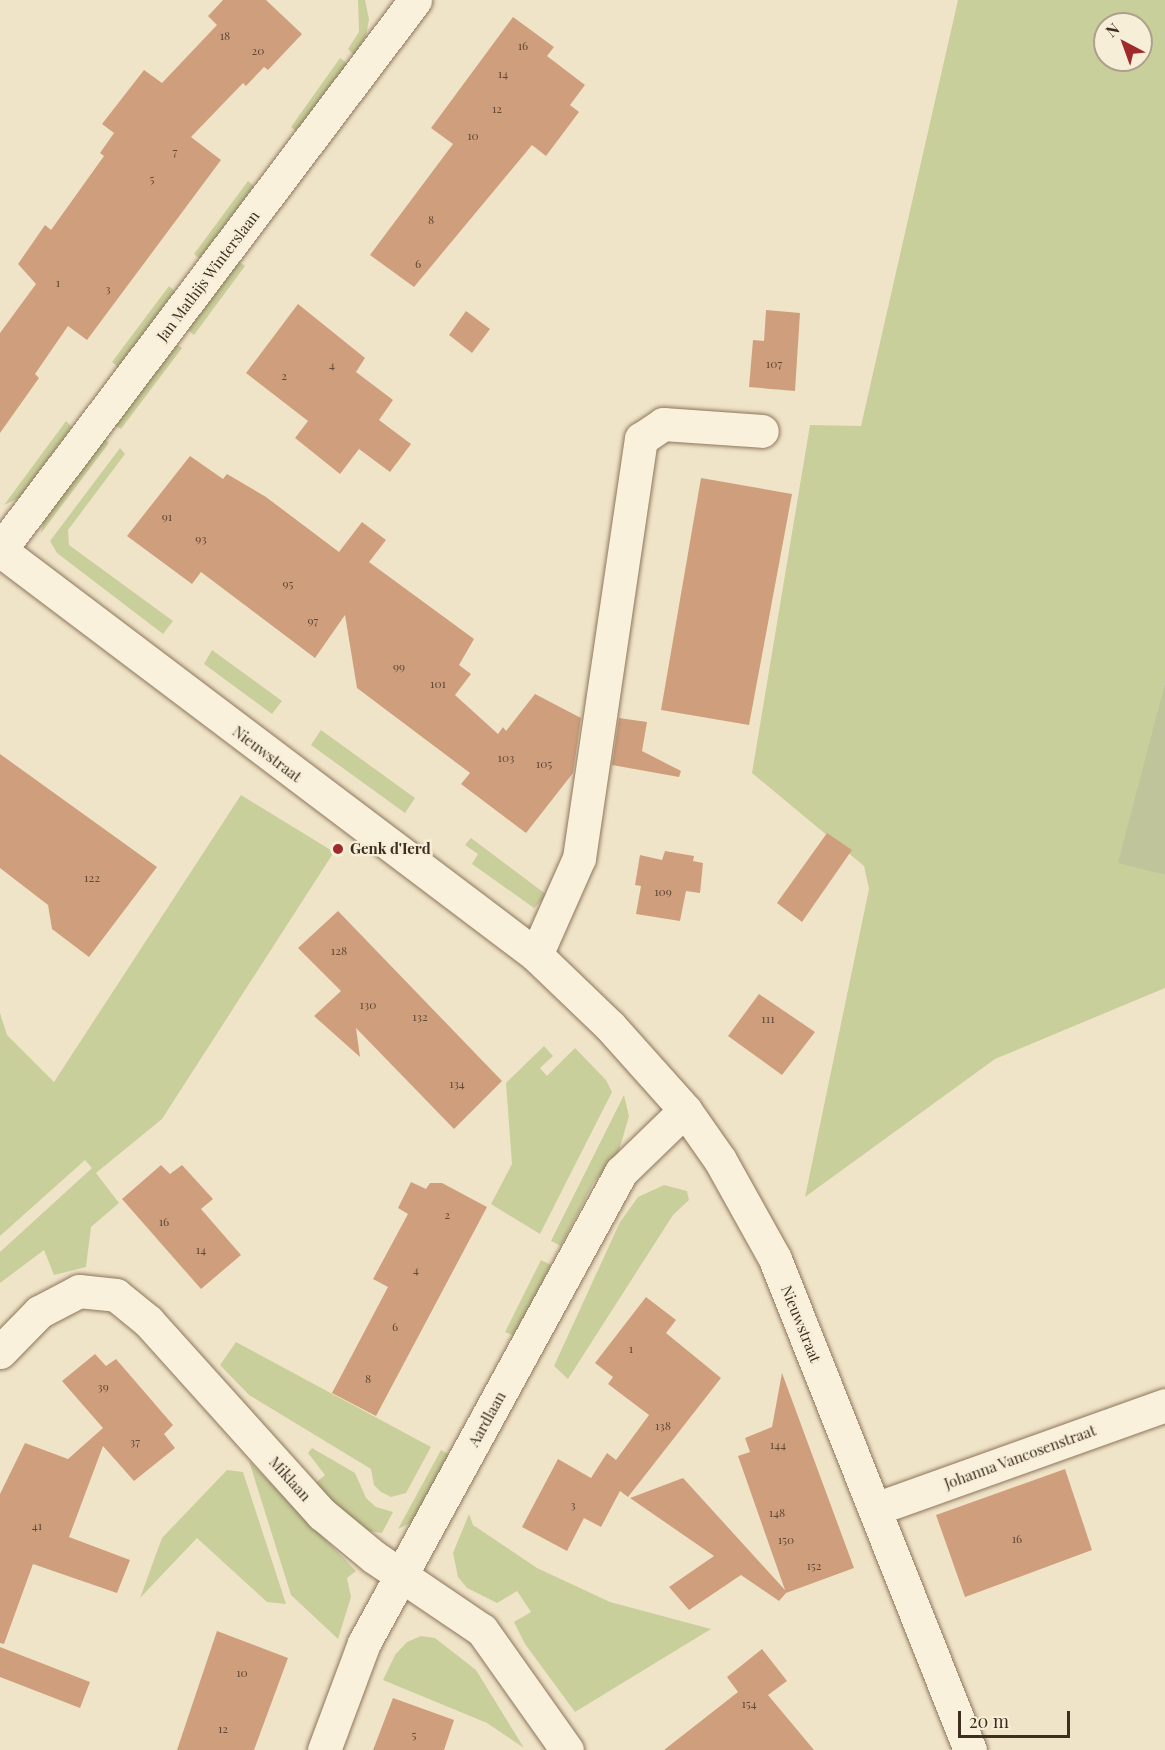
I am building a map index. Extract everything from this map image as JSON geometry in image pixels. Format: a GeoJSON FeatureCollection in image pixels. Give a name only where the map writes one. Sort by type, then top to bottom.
{"type":"FeatureCollection","features":[{"type":"Feature","properties":{"kind":"street","name":"Jan Mathijs Winterslaan"},"geometry":{"type":"LineString","coordinates":[[0,550],[408,2]]}},
{"type":"Feature","properties":{"kind":"street"},"geometry":{"type":"LineString","coordinates":[[536,956],[579,858],[641,439],[663,424],[762,431]]}},
{"type":"Feature","properties":{"kind":"street","name":"Nieuwstraat"},"geometry":{"type":"LineString","coordinates":[[0,550],[536,956],[610,1026],[685,1110],[720,1160],[775,1258],[970,1750]]}},
{"type":"Feature","properties":{"kind":"street","name":"Aardlaan"},"geometry":{"type":"LineString","coordinates":[[324,1750],[364,1643],[621,1172],[685,1110]]}},
{"type":"Feature","properties":{"kind":"street","name":"Miklaan"},"geometry":{"type":"LineString","coordinates":[[0,1352],[39,1312],[79,1291],[116,1296],[148,1321],[322,1514],[401,1576],[482,1630],[567,1750]]}},
{"type":"Feature","properties":{"kind":"street","name":"Johanna Vancosenstraat"},"geometry":{"type":"LineString","coordinates":[[875,1509],[1165,1406]]}},
{"type":"Feature","properties":{"kind":"green space"},"geometry":{"type":"Polygon","coordinates":[[[358,0],[365,0],[369,19],[366,36],[354,55],[348,49],[359,32],[358,0]]]}},
{"type":"Feature","properties":{"kind":"green space"},"geometry":{"type":"Polygon","coordinates":[[[958,0],[1165,0],[1165,682],[1119,862],[1165,875],[1165,988],[995,1059],[805,1197],[869,889],[864,866],[752,773],[810,425],[861,426],[958,0]]]}},
{"type":"Feature","properties":{"kind":"green space"},"geometry":{"type":"Polygon","coordinates":[[[340,58],[348,64],[296,131],[291,127],[340,58]]]}},
{"type":"Feature","properties":{"kind":"green space"},"geometry":{"type":"Polygon","coordinates":[[[248,181],[254,186],[200,259],[194,254],[248,181]]]}},
{"type":"Feature","properties":{"kind":"green space"},"geometry":{"type":"Polygon","coordinates":[[[238,261],[245,266],[194,335],[188,330],[238,261]]]}},
{"type":"Feature","properties":{"kind":"green space"},"geometry":{"type":"Polygon","coordinates":[[[169,286],[176,292],[119,368],[112,362],[169,286]]]}},
{"type":"Feature","properties":{"kind":"green space"},"geometry":{"type":"Polygon","coordinates":[[[176,344],[182,348],[121,429],[114,425],[176,344]]]}},
{"type":"Feature","properties":{"kind":"green space"},"geometry":{"type":"Polygon","coordinates":[[[66,421],[72,427],[19,498],[4,505],[66,421]]]}},
{"type":"Feature","properties":{"kind":"green space"},"geometry":{"type":"Polygon","coordinates":[[[104,439],[109,443],[41,533],[45,516],[104,439]]]}},
{"type":"Feature","properties":{"kind":"green space"},"geometry":{"type":"Polygon","coordinates":[[[120,448],[125,454],[68,530],[69,545],[173,621],[163,634],[57,553],[50,541],[120,448]]]}},
{"type":"Feature","properties":{"kind":"green space"},"geometry":{"type":"Polygon","coordinates":[[[212,650],[282,701],[272,714],[204,664],[212,650]]]}},
{"type":"Feature","properties":{"kind":"green space"},"geometry":{"type":"Polygon","coordinates":[[[1165,682],[1165,875],[1118,863],[1165,682]]]}},
{"type":"Feature","properties":{"kind":"green space"},"geometry":{"type":"Polygon","coordinates":[[[321,730],[415,798],[405,813],[311,745],[321,730]]]}},
{"type":"Feature","properties":{"kind":"green space"},"geometry":{"type":"Polygon","coordinates":[[[241,795],[334,852],[162,1119],[96,1173],[119,1203],[91,1227],[86,1267],[54,1275],[44,1250],[0,1283],[0,1252],[92,1168],[85,1160],[0,1236],[0,1013],[7,1035],[54,1082],[241,795]]]}},
{"type":"Feature","properties":{"kind":"green space"},"geometry":{"type":"Polygon","coordinates":[[[471,838],[547,895],[534,908],[472,864],[478,854],[465,845],[471,838]]]}},
{"type":"Feature","properties":{"kind":"green space"},"geometry":{"type":"Polygon","coordinates":[[[544,1046],[553,1056],[540,1068],[547,1076],[575,1048],[606,1080],[612,1092],[540,1234],[491,1204],[512,1164],[506,1083],[544,1046]]]}},
{"type":"Feature","properties":{"kind":"green space"},"geometry":{"type":"Polygon","coordinates":[[[624,1095],[629,1116],[618,1154],[594,1182],[561,1246],[551,1241],[624,1095]]]}},
{"type":"Feature","properties":{"kind":"green space"},"geometry":{"type":"Polygon","coordinates":[[[664,1185],[687,1191],[689,1200],[673,1215],[568,1379],[554,1366],[620,1222],[638,1197],[664,1185]]]}},
{"type":"Feature","properties":{"kind":"green space"},"geometry":{"type":"Polygon","coordinates":[[[541,1260],[551,1265],[515,1336],[505,1332],[541,1260]]]}},
{"type":"Feature","properties":{"kind":"green space"},"geometry":{"type":"Polygon","coordinates":[[[236,1342],[431,1447],[406,1493],[391,1497],[381,1492],[374,1485],[371,1469],[249,1395],[220,1365],[236,1342]]]}},
{"type":"Feature","properties":{"kind":"green space"},"geometry":{"type":"Polygon","coordinates":[[[312,1448],[355,1473],[366,1498],[376,1507],[393,1512],[382,1533],[368,1531],[312,1486],[325,1475],[308,1453],[312,1448]]]}},
{"type":"Feature","properties":{"kind":"green space"},"geometry":{"type":"Polygon","coordinates":[[[441,1450],[452,1456],[415,1521],[398,1529],[441,1450]]]}},
{"type":"Feature","properties":{"kind":"green space"},"geometry":{"type":"Polygon","coordinates":[[[249,1461],[356,1571],[347,1578],[351,1597],[338,1639],[291,1595],[249,1461]]]}},
{"type":"Feature","properties":{"kind":"green space"},"geometry":{"type":"Polygon","coordinates":[[[227,1470],[243,1472],[286,1604],[267,1602],[197,1538],[140,1598],[162,1538],[227,1470]]]}},
{"type":"Feature","properties":{"kind":"green space"},"geometry":{"type":"Polygon","coordinates":[[[469,1514],[473,1525],[537,1568],[610,1602],[711,1629],[575,1712],[525,1644],[514,1622],[531,1612],[517,1591],[497,1603],[467,1588],[458,1577],[453,1553],[469,1514]]]}},
{"type":"Feature","properties":{"kind":"green space"},"geometry":{"type":"Polygon","coordinates":[[[421,1636],[435,1638],[476,1670],[524,1748],[487,1723],[383,1680],[395,1655],[407,1642],[421,1636]]]}},
{"type":"Feature","properties":{"kind":"building"},"geometry":{"type":"Polygon","coordinates":[[[223,0],[266,0],[302,34],[268,70],[264,67],[246,86],[243,83],[191,137],[221,160],[87,340],[68,326],[35,374],[39,378],[0,433],[0,333],[36,284],[18,264],[45,225],[51,230],[104,156],[100,153],[114,133],[102,124],[144,70],[162,83],[217,25],[208,16],[223,0]]]}},
{"type":"Feature","properties":{"kind":"building"},"geometry":{"type":"Polygon","coordinates":[[[513,17],[554,47],[547,56],[585,85],[570,105],[579,112],[546,156],[532,145],[414,287],[370,255],[453,144],[431,128],[513,17]]]}},
{"type":"Feature","properties":{"kind":"building"},"geometry":{"type":"Polygon","coordinates":[[[298,304],[365,358],[356,372],[393,400],[379,420],[411,444],[390,472],[359,449],[340,474],[295,438],[308,421],[246,373],[298,304]]]}},
{"type":"Feature","properties":{"kind":"building"},"geometry":{"type":"Polygon","coordinates":[[[766,310],[800,313],[795,391],[749,387],[753,340],[764,341],[766,310]]]}},
{"type":"Feature","properties":{"kind":"building"},"geometry":{"type":"Polygon","coordinates":[[[466,311],[490,329],[472,353],[449,335],[466,311]]]}},
{"type":"Feature","properties":{"kind":"building"},"geometry":{"type":"Polygon","coordinates":[[[190,456],[223,479],[227,474],[266,497],[339,552],[362,522],[386,540],[369,562],[474,639],[459,665],[471,674],[455,695],[498,734],[503,727],[506,731],[535,694],[581,718],[573,773],[526,833],[461,784],[470,773],[357,688],[345,615],[315,658],[201,572],[192,584],[127,536],[190,456]]]}},
{"type":"Feature","properties":{"kind":"building"},"geometry":{"type":"Polygon","coordinates":[[[701,478],[792,494],[749,725],[661,710],[701,478]]]}},
{"type":"Feature","properties":{"kind":"building"},"geometry":{"type":"Polygon","coordinates":[[[619,718],[647,722],[642,751],[681,771],[679,777],[612,765],[619,718]]]}},
{"type":"Feature","properties":{"kind":"building"},"geometry":{"type":"Polygon","coordinates":[[[0,754],[157,867],[89,957],[52,929],[48,905],[0,868],[0,754]]]}},
{"type":"Feature","properties":{"kind":"building"},"geometry":{"type":"Polygon","coordinates":[[[827,833],[852,850],[802,922],[777,903],[827,833]]]}},
{"type":"Feature","properties":{"kind":"building"},"geometry":{"type":"Polygon","coordinates":[[[665,851],[694,856],[693,861],[703,863],[700,893],[686,891],[680,921],[636,914],[641,886],[635,885],[640,855],[662,860],[665,851]]]}},
{"type":"Feature","properties":{"kind":"building"},"geometry":{"type":"Polygon","coordinates":[[[338,911],[502,1081],[454,1129],[356,1028],[360,1057],[314,1016],[341,991],[298,948],[338,911]]]}},
{"type":"Feature","properties":{"kind":"building"},"geometry":{"type":"Polygon","coordinates":[[[759,994],[815,1032],[782,1075],[728,1036],[759,994]]]}},
{"type":"Feature","properties":{"kind":"building"},"geometry":{"type":"Polygon","coordinates":[[[161,1165],[170,1174],[182,1165],[213,1199],[201,1209],[241,1255],[201,1289],[122,1199],[161,1165]]]}},
{"type":"Feature","properties":{"kind":"building"},"geometry":{"type":"Polygon","coordinates":[[[411,1182],[426,1189],[430,1183],[442,1183],[487,1207],[376,1416],[332,1393],[388,1287],[373,1279],[408,1214],[398,1208],[411,1182]]]}},
{"type":"Feature","properties":{"kind":"building"},"geometry":{"type":"Polygon","coordinates":[[[646,1297],[676,1320],[666,1333],[721,1378],[628,1497],[620,1491],[601,1527],[584,1518],[567,1551],[522,1527],[558,1459],[591,1478],[607,1453],[616,1460],[649,1415],[608,1384],[613,1377],[595,1363],[646,1297]]]}},
{"type":"Feature","properties":{"kind":"building"},"geometry":{"type":"Polygon","coordinates":[[[95,1354],[106,1366],[116,1359],[173,1425],[164,1434],[175,1448],[134,1481],[103,1446],[69,1537],[130,1560],[117,1593],[33,1564],[4,1644],[0,1643],[0,1494],[25,1443],[68,1459],[103,1428],[62,1381],[95,1354]]]}},
{"type":"Feature","properties":{"kind":"building"},"geometry":{"type":"Polygon","coordinates":[[[782,1373],[854,1568],[786,1593],[779,1601],[741,1575],[689,1610],[669,1587],[714,1556],[630,1498],[683,1478],[785,1590],[738,1456],[750,1452],[745,1438],[772,1427],[782,1373]]]}},
{"type":"Feature","properties":{"kind":"building"},"geometry":{"type":"Polygon","coordinates":[[[1065,1469],[1092,1550],[965,1597],[936,1515],[1065,1469]]]}},
{"type":"Feature","properties":{"kind":"building"},"geometry":{"type":"Polygon","coordinates":[[[217,1631],[288,1658],[254,1750],[177,1750],[217,1631]]]}},
{"type":"Feature","properties":{"kind":"building"},"geometry":{"type":"Polygon","coordinates":[[[0,1647],[90,1682],[80,1708],[0,1677],[0,1647]]]}},
{"type":"Feature","properties":{"kind":"building"},"geometry":{"type":"Polygon","coordinates":[[[762,1649],[787,1681],[768,1695],[814,1750],[664,1750],[738,1692],[727,1677],[762,1649]]]}},
{"type":"Feature","properties":{"kind":"building"},"geometry":{"type":"Polygon","coordinates":[[[393,1698],[454,1720],[444,1750],[373,1750],[393,1698]]]}},
{"type":"Feature","properties":{"kind":"place","name":"Genk d'Ierd"},"geometry":{"type":"Point","coordinates":[338,849]}}]}
